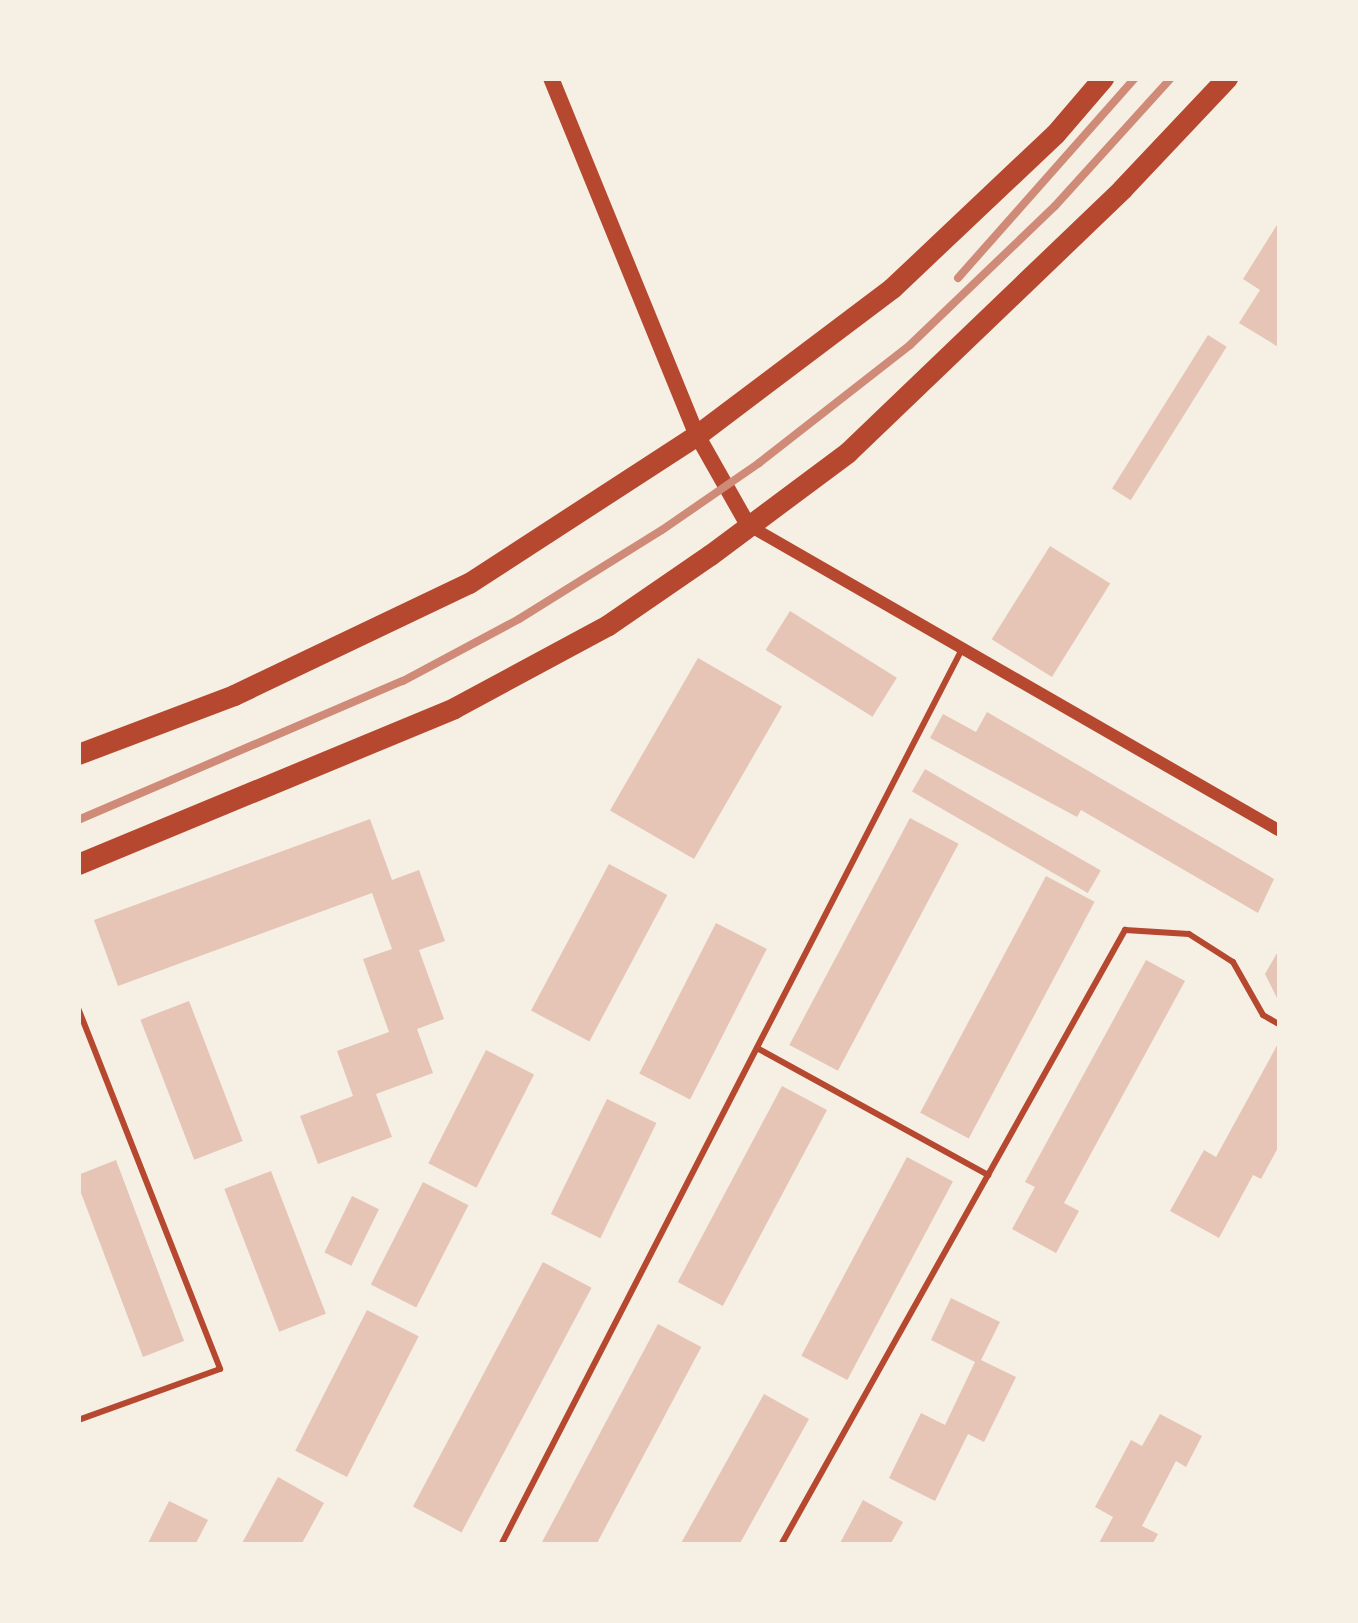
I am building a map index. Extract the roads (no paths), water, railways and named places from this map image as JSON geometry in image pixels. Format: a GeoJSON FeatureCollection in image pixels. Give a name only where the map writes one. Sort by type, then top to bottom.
{"type":"FeatureCollection","features":[{"type":"Feature","properties":{"kind":"main road"},"geometry":{"type":"LineString","coordinates":[[78,754],[234,694],[469,583],[697,435],[892,288],[1055,134],[1103,78]]}},
{"type":"Feature","properties":{"kind":"main road"},"geometry":{"type":"LineString","coordinates":[[78,865],[454,707],[608,625],[848,452],[1122,189],[1227,78]]}},
{"type":"Feature","properties":{"kind":"street"},"geometry":{"type":"LineString","coordinates":[[551,78],[697,435],[748,525],[1280,831]]}},
{"type":"Feature","properties":{"kind":"lane"},"geometry":{"type":"LineString","coordinates":[[501,1545],[963,648]]}},
{"type":"Feature","properties":{"kind":"lane"},"geometry":{"type":"LineString","coordinates":[[781,1545],[1125,930],[1189,934],[1233,962],[1263,1015],[1280,1025]]}},
{"type":"Feature","properties":{"kind":"lane"},"geometry":{"type":"LineString","coordinates":[[78,1008],[220,1369],[78,1420]]}},
{"type":"Feature","properties":{"kind":"lane"},"geometry":{"type":"LineString","coordinates":[[757,1048],[988,1175]]}},
{"type":"Feature","properties":{"kind":"railway"},"geometry":{"type":"LineString","coordinates":[[958,278],[1135,78]]}},
{"type":"Feature","properties":{"kind":"railway"},"geometry":{"type":"LineString","coordinates":[[78,820],[403,681],[519,619],[662,530],[759,463],[910,345],[1055,206],[1171,78]]}}]}
